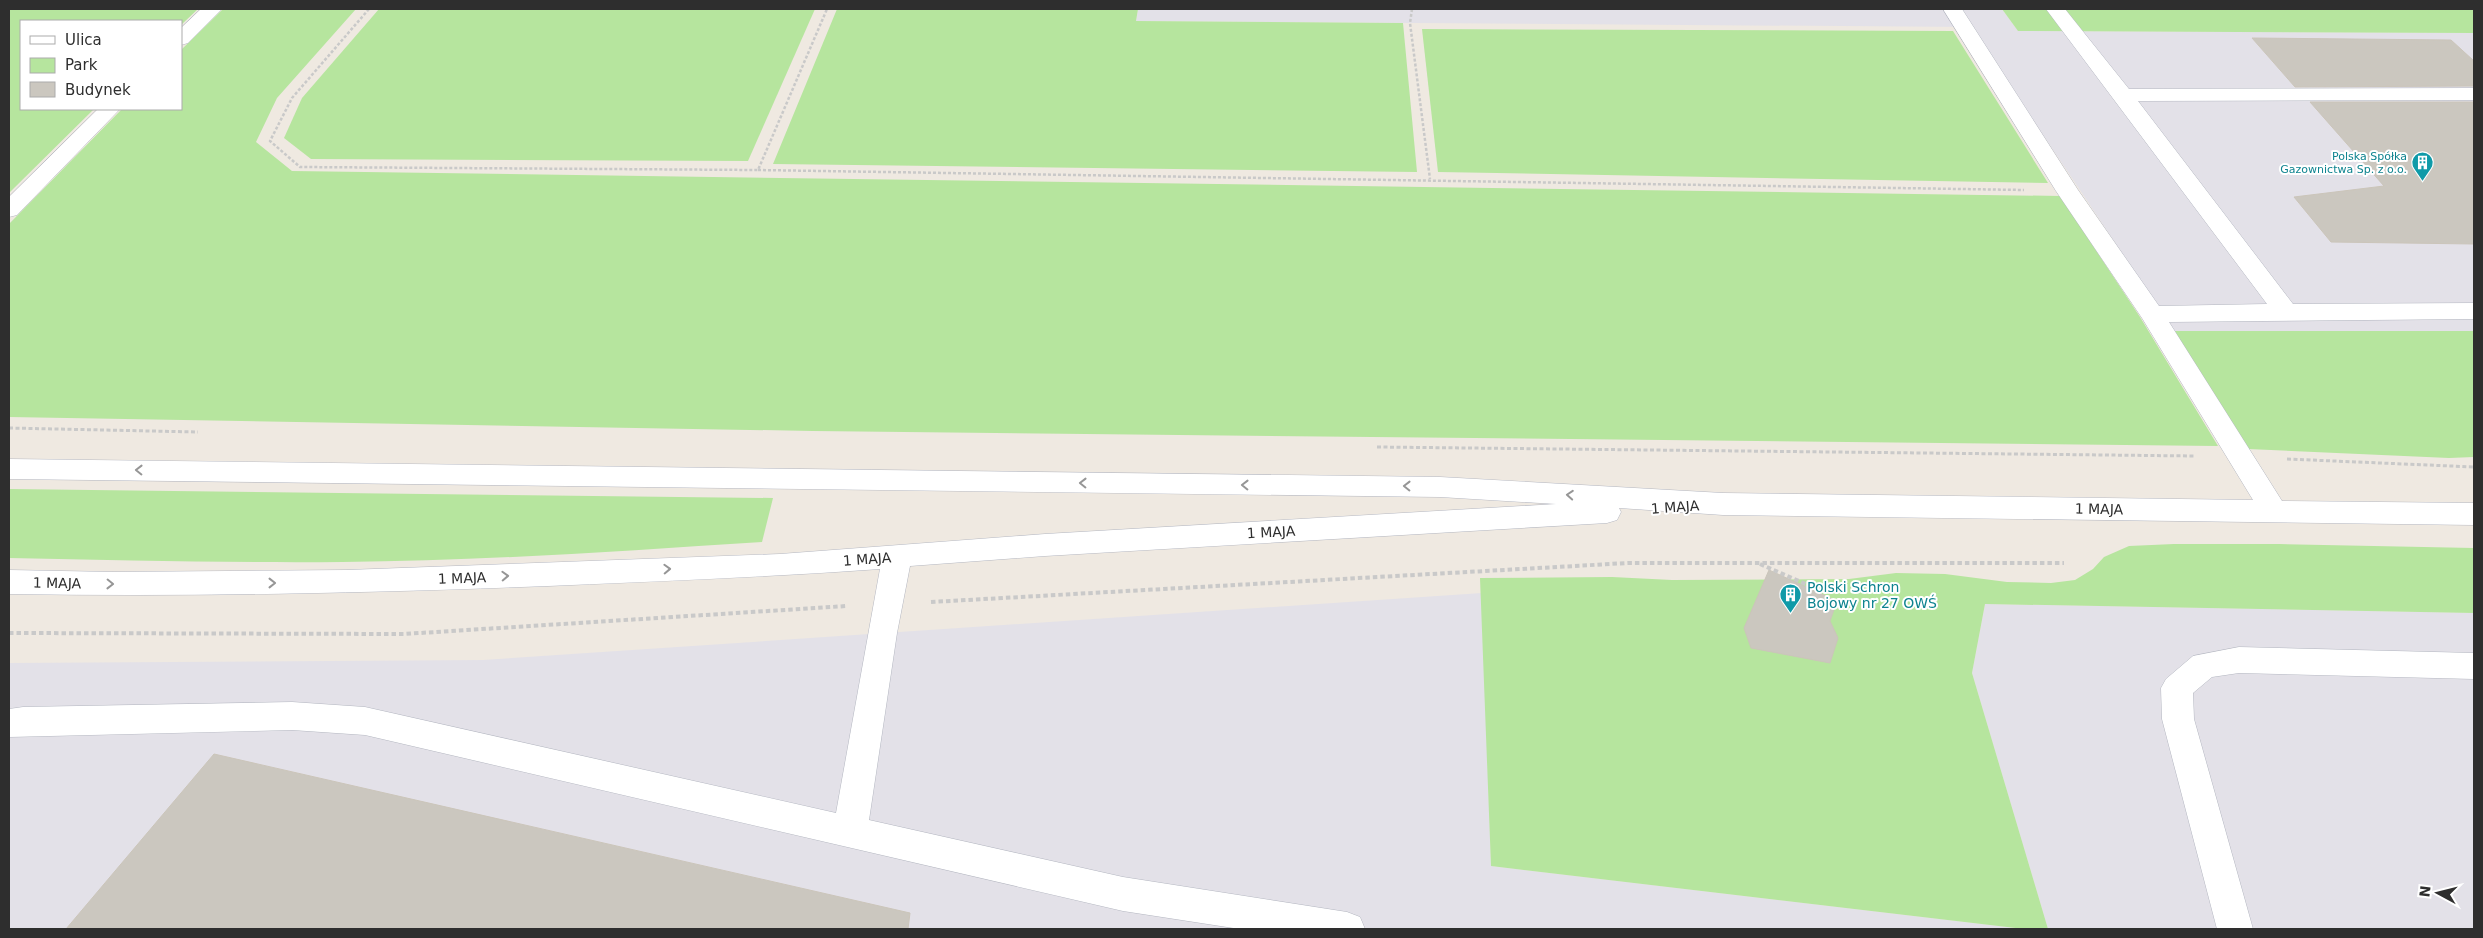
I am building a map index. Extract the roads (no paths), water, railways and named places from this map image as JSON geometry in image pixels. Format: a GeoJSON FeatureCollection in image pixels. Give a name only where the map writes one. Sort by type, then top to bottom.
{"type":"FeatureCollection","features":[{"type":"Feature","properties":{"kind":"street"},"geometry":{"type":"LineString","coordinates":[[182,38],[212,9]]}},
{"type":"Feature","properties":{"kind":"street"},"geometry":{"type":"LineString","coordinates":[[1953,9],[2067,191],[2152,314],[2274,511]]}},
{"type":"Feature","properties":{"kind":"street"},"geometry":{"type":"LineString","coordinates":[[2055,9],[2123,94],[2286,312]]}},
{"type":"Feature","properties":{"kind":"street"},"geometry":{"type":"LineString","coordinates":[[2123,94],[2474,94]]}},
{"type":"Feature","properties":{"kind":"street"},"geometry":{"type":"LineString","coordinates":[[9,210],[109,110]]}},
{"type":"Feature","properties":{"kind":"street"},"geometry":{"type":"LineString","coordinates":[[2152,314],[2474,311]]}},
{"type":"Feature","properties":{"kind":"street","name":"1 MAJA"},"geometry":{"type":"LineString","coordinates":[[9,469],[1440,487],[1723,504],[2474,514]]}},
{"type":"Feature","properties":{"kind":"street","name":"1 MAJA"},"geometry":{"type":"LineString","coordinates":[[9,582],[114,584],[347,582],[780,565],[1046,545],[1723,504]]}},
{"type":"Feature","properties":{"kind":"street"},"geometry":{"type":"LineString","coordinates":[[850,832],[882,633],[897,557]]}},
{"type":"Feature","properties":{"kind":"street"},"geometry":{"type":"LineString","coordinates":[[2235,929],[2178,719],[2177,688],[2204,665],[2239,660],[2474,666]]}},
{"type":"Feature","properties":{"kind":"street"},"geometry":{"type":"LineString","coordinates":[[9,723],[24,721],[292,716],[365,721],[1123,894],[1347,929]]}},
{"type":"Feature","properties":{"kind":"place","name":"Polska Spółka Gazownictwa Sp. z o.o."},"geometry":{"type":"Point","coordinates":[2423,181]}},
{"type":"Feature","properties":{"kind":"place","name":"Polski Schron Bojowy nr 27 OWŚ"},"geometry":{"type":"Point","coordinates":[1791,614]}}]}
